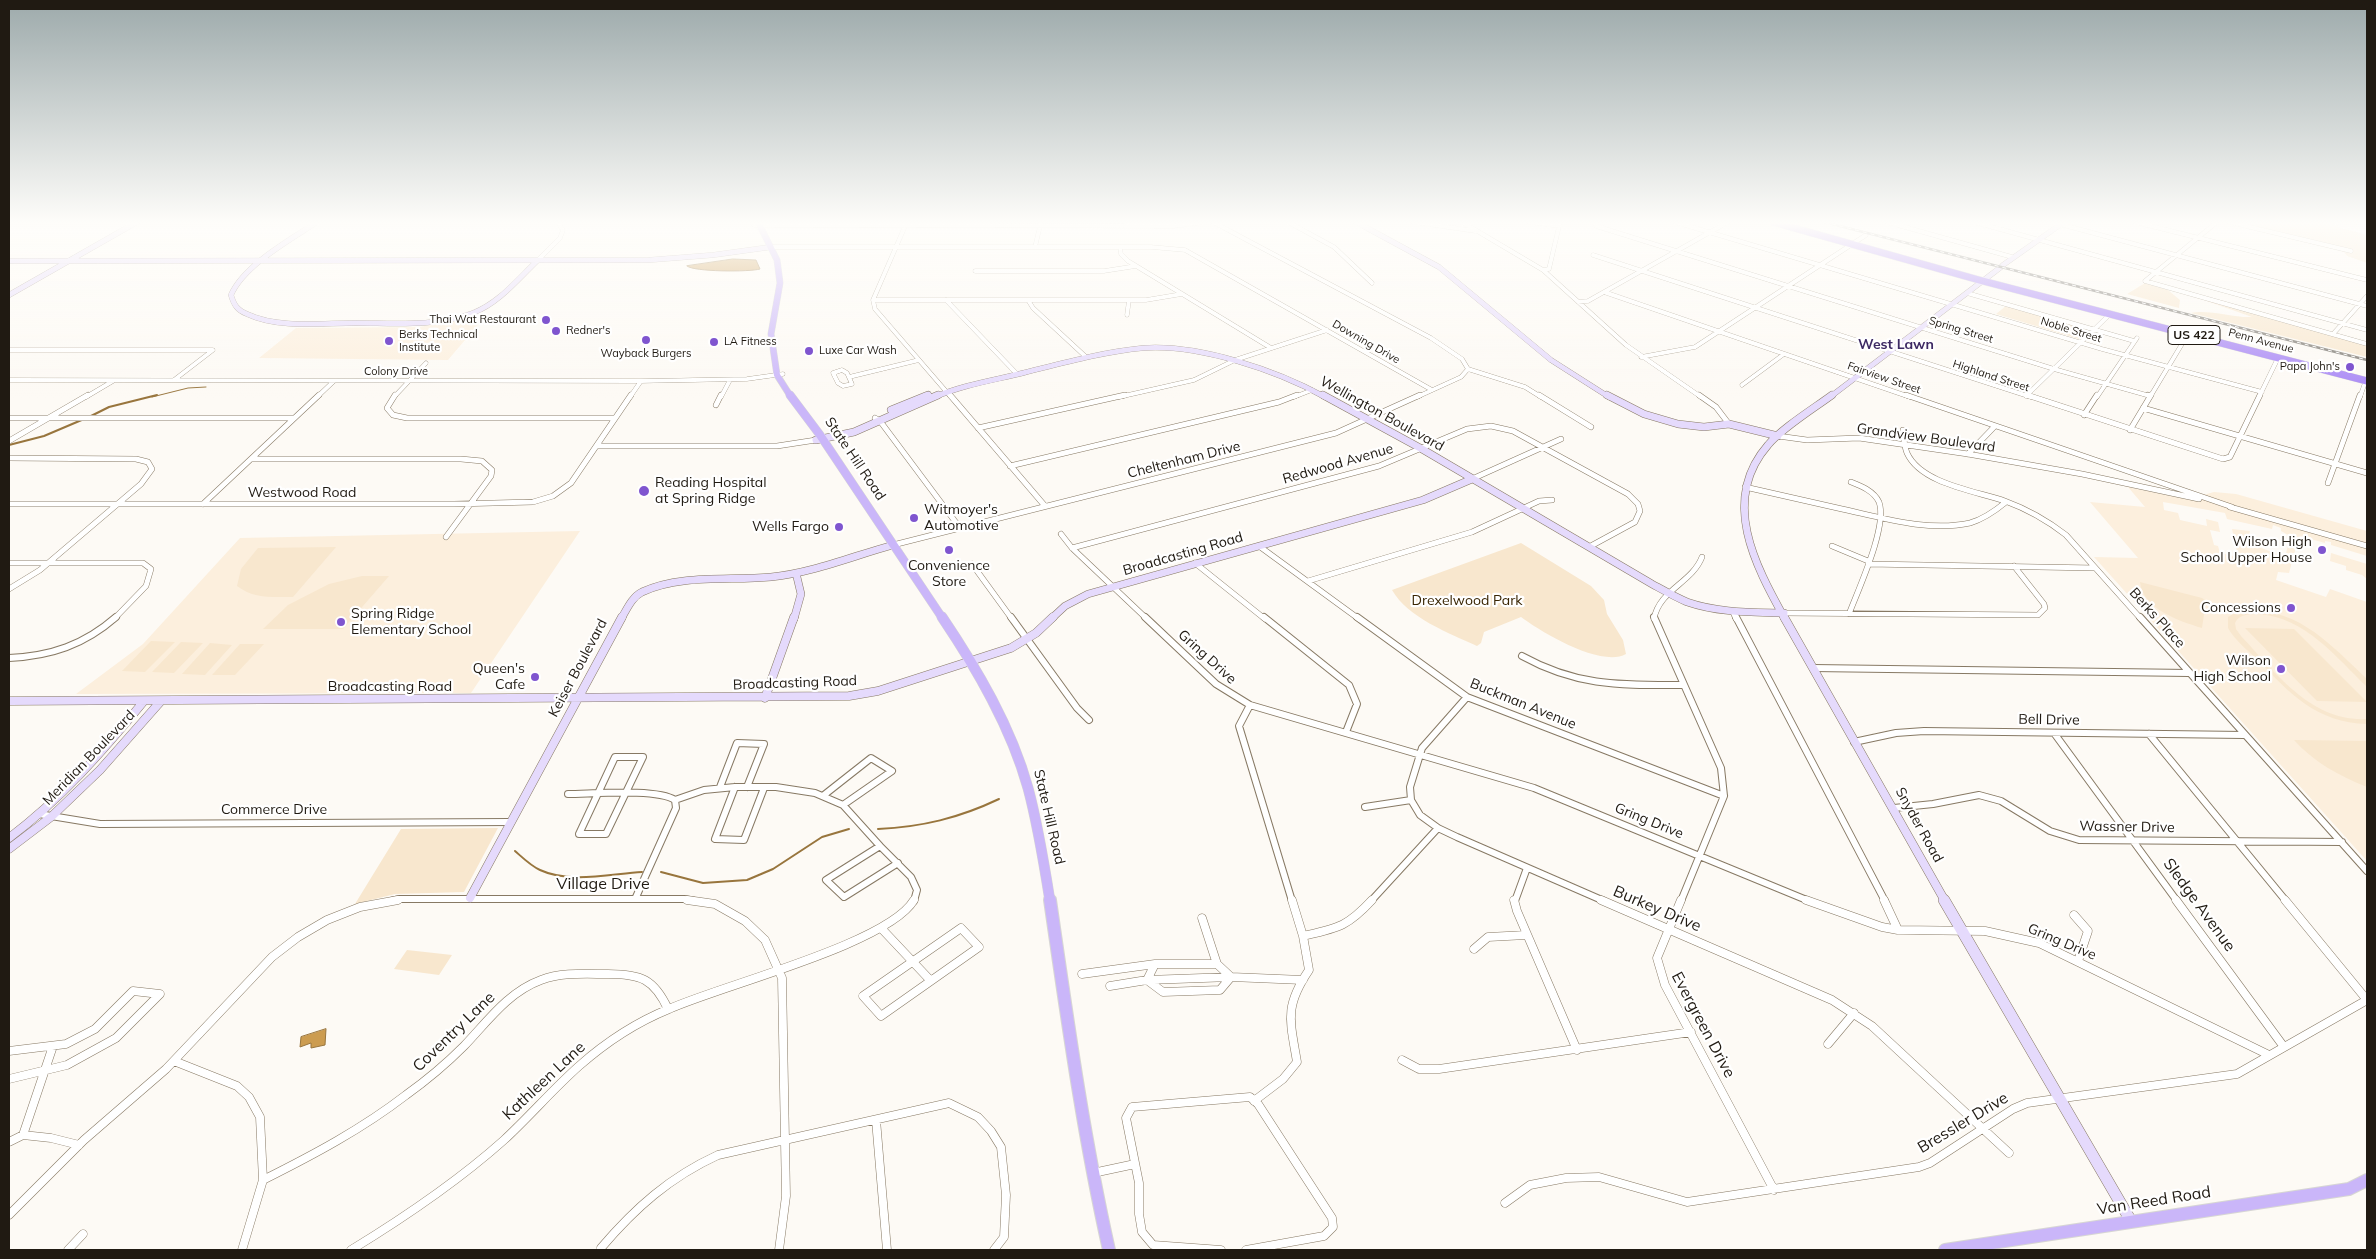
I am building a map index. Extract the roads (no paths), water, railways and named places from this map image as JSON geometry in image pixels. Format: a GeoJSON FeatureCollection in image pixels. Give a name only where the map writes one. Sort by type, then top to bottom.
{"type":"FeatureCollection","features":[{"type":"Feature","properties":{"kind":"highway","name":"Penn Avenue"},"geometry":{"type":"LineString","coordinates":[[1983,281],[2367,381]]}},
{"type":"Feature","properties":{"kind":"main road","name":"State Hill Road"},"geometry":{"type":"LineString","coordinates":[[775,281],[775,286],[778,290],[771,334],[780,374],[786,390],[971,661],[1009,735],[1028,787],[1043,853],[1075,1073],[1092,1173],[1109,1250]]}},
{"type":"Feature","properties":{"kind":"main road","name":"Van Reed Road"},"geometry":{"type":"LineString","coordinates":[[1945,1250],[2069,1233],[2131,1221],[2349,1189],[2367,1180]]}},
{"type":"Feature","properties":{"kind":"street"},"geometry":{"type":"LineString","coordinates":[[9,295],[34,281]]}},
{"type":"Feature","properties":{"kind":"street"},"geometry":{"type":"LineString","coordinates":[[239,281],[233,288],[232,299],[238,309],[250,315],[273,321],[332,323],[427,323],[464,316],[499,299],[517,281]]}},
{"type":"Feature","properties":{"kind":"street"},"geometry":{"type":"LineString","coordinates":[[881,281],[873,300],[875,309],[919,360],[944,393],[978,428],[1045,506]]}},
{"type":"Feature","properties":{"kind":"street"},"geometry":{"type":"LineString","coordinates":[[1160,281],[1271,348]]}},
{"type":"Feature","properties":{"kind":"street","name":"Downing Drive"},"geometry":{"type":"LineString","coordinates":[[1241,281],[1432,390]]}},
{"type":"Feature","properties":{"kind":"street"},"geometry":{"type":"LineString","coordinates":[[1323,281],[1430,338],[1462,359],[1468,369],[1525,387],[1591,427]]}},
{"type":"Feature","properties":{"kind":"street","name":"Grandview Boulevard"},"geometry":{"type":"LineString","coordinates":[[1456,281],[1544,354],[1617,402],[1644,414],[1678,424],[1694,427],[1728,424],[1778,436],[1807,440],[1858,438],[1968,454],[2157,490],[2232,507],[2367,546]]}},
{"type":"Feature","properties":{"kind":"street"},"geometry":{"type":"LineString","coordinates":[[1555,281],[1641,357],[1716,407],[1728,424]]}},
{"type":"Feature","properties":{"kind":"street"},"geometry":{"type":"LineString","coordinates":[[1578,302],[1588,301],[1624,281]]}},
{"type":"Feature","properties":{"kind":"street","name":"Highland Street"},"geometry":{"type":"LineString","coordinates":[[1671,281],[2214,457],[2223,459],[2230,457],[2240,436]]}},
{"type":"Feature","properties":{"kind":"street","name":"Spring Street"},"geometry":{"type":"LineString","coordinates":[[1772,281],[2054,369],[2150,396]]}},
{"type":"Feature","properties":{"kind":"street"},"geometry":{"type":"LineString","coordinates":[[1641,357],[1695,347],[1797,281]]}},
{"type":"Feature","properties":{"kind":"street","name":"Noble Street"},"geometry":{"type":"LineString","coordinates":[[1874,281],[2125,355],[2262,392]]}},
{"type":"Feature","properties":{"kind":"street","name":"Snyder Road"},"geometry":{"type":"LineString","coordinates":[[1983,281],[1778,436],[1758,455],[1745,487],[1742,514],[1751,549],[1761,576],[1784,613],[1854,742],[1894,808],[1962,931],[2131,1221]]}},
{"type":"Feature","properties":{"kind":"street"},"geometry":{"type":"LineString","coordinates":[[2145,281],[2367,344]]}},
{"type":"Feature","properties":{"kind":"street"},"geometry":{"type":"LineString","coordinates":[[2187,281],[2367,330]]}},
{"type":"Feature","properties":{"kind":"street"},"geometry":{"type":"LineString","coordinates":[[2273,281],[2367,306]]}},
{"type":"Feature","properties":{"kind":"street","name":"Fairview Street"},"geometry":{"type":"LineString","coordinates":[[1604,292],[2232,507]]}},
{"type":"Feature","properties":{"kind":"street"},"geometry":{"type":"LineString","coordinates":[[873,300],[1129,300],[1159,299],[1182,294]]}},
{"type":"Feature","properties":{"kind":"street"},"geometry":{"type":"LineString","coordinates":[[1967,294],[2135,340],[2084,415]]}},
{"type":"Feature","properties":{"kind":"street"},"geometry":{"type":"LineString","coordinates":[[2333,334],[2367,296]]}},
{"type":"Feature","properties":{"kind":"street"},"geometry":{"type":"LineString","coordinates":[[946,300],[1017,374]]}},
{"type":"Feature","properties":{"kind":"street"},"geometry":{"type":"LineString","coordinates":[[1028,300],[1033,308],[1086,357]]}},
{"type":"Feature","properties":{"kind":"street"},"geometry":{"type":"LineString","coordinates":[[1127,315],[1129,300]]}},
{"type":"Feature","properties":{"kind":"street"},"geometry":{"type":"LineString","coordinates":[[2026,396],[2110,314]]}},
{"type":"Feature","properties":{"kind":"street"},"geometry":{"type":"LineString","coordinates":[[978,428],[1194,380],[1210,374],[1235,360],[1327,330]]}},
{"type":"Feature","properties":{"kind":"street"},"geometry":{"type":"LineString","coordinates":[[2130,430],[2188,334]]}},
{"type":"Feature","properties":{"kind":"street","name":"Wellington Boulevard"},"geometry":{"type":"LineString","coordinates":[[820,439],[854,432],[877,419],[944,393],[1017,374],[1127,349],[1170,348],[1235,360],[1280,374],[1422,449],[1667,592],[1692,604],[1733,612],[1784,613]]}},
{"type":"Feature","properties":{"kind":"street"},"geometry":{"type":"LineString","coordinates":[[9,350],[213,350],[174,380]]}},
{"type":"Feature","properties":{"kind":"street"},"geometry":{"type":"LineString","coordinates":[[1742,385],[1784,354]]}},
{"type":"Feature","properties":{"kind":"street"},"geometry":{"type":"LineString","coordinates":[[2240,436],[2278,358]]}},
{"type":"Feature","properties":{"kind":"street"},"geometry":{"type":"LineString","coordinates":[[849,377],[919,360]]}},
{"type":"Feature","properties":{"kind":"street"},"geometry":{"type":"LineString","coordinates":[[426,363],[387,405],[389,412],[396,416],[416,418],[616,418]]}},
{"type":"Feature","properties":{"kind":"street","name":"Cheltenham Drive"},"geometry":{"type":"LineString","coordinates":[[893,545],[1327,436],[1368,420],[1461,377],[1468,369]]}},
{"type":"Feature","properties":{"kind":"street"},"geometry":{"type":"LineString","coordinates":[[844,371],[849,377],[852,384],[843,386],[838,383],[833,372],[844,371]]}},
{"type":"Feature","properties":{"kind":"street","name":"Colony Drive"},"geometry":{"type":"LineString","coordinates":[[9,380],[641,381],[730,380],[780,374]]}},
{"type":"Feature","properties":{"kind":"street"},"geometry":{"type":"LineString","coordinates":[[9,441],[113,380]]}},
{"type":"Feature","properties":{"kind":"street"},"geometry":{"type":"LineString","coordinates":[[716,405],[730,380]]}},
{"type":"Feature","properties":{"kind":"street"},"geometry":{"type":"LineString","coordinates":[[203,504],[334,381]]}},
{"type":"Feature","properties":{"kind":"street","name":"Westwood Road"},"geometry":{"type":"LineString","coordinates":[[9,504],[518,504],[542,500],[565,488],[582,468],[641,381]]}},
{"type":"Feature","properties":{"kind":"street"},"geometry":{"type":"LineString","coordinates":[[2328,483],[2337,464],[2367,381]]}},
{"type":"Feature","properties":{"kind":"street"},"geometry":{"type":"LineString","coordinates":[[1010,466],[1279,402],[1312,390]]}},
{"type":"Feature","properties":{"kind":"street"},"geometry":{"type":"LineString","coordinates":[[2143,408],[2367,473]]}},
{"type":"Feature","properties":{"kind":"street"},"geometry":{"type":"LineString","coordinates":[[9,418],[294,418]]}},
{"type":"Feature","properties":{"kind":"street"},"geometry":{"type":"LineString","coordinates":[[877,419],[960,528]]}},
{"type":"Feature","properties":{"kind":"street","name":"Redwood Avenue"},"geometry":{"type":"LineString","coordinates":[[1072,548],[1379,466],[1467,429],[1491,426],[1513,431],[1628,494],[1635,500],[1641,510],[1640,516],[1635,522],[1589,547]]}},
{"type":"Feature","properties":{"kind":"street"},"geometry":{"type":"LineString","coordinates":[[1968,454],[1995,426]]}},
{"type":"Feature","properties":{"kind":"street","name":"Berks Place"},"geometry":{"type":"LineString","coordinates":[[1903,430],[1905,445],[1910,459],[1932,476],[2031,512],[2058,529],[2367,871]]}},
{"type":"Feature","properties":{"kind":"street"},"geometry":{"type":"LineString","coordinates":[[597,446],[777,446],[820,439]]}},
{"type":"Feature","properties":{"kind":"street","name":"Broadcasting Road"},"geometry":{"type":"LineString","coordinates":[[9,701],[144,702],[765,698],[838,697],[878,691],[1011,648],[1028,639],[1065,606],[1088,594],[1423,500],[1561,439]]}},
{"type":"Feature","properties":{"kind":"street"},"geometry":{"type":"LineString","coordinates":[[9,458],[136,458],[148,462],[152,467],[150,475],[118,504],[31,577],[9,588]]}},
{"type":"Feature","properties":{"kind":"street"},"geometry":{"type":"LineString","coordinates":[[251,459],[479,460],[489,466],[492,474],[446,537]]}},
{"type":"Feature","properties":{"kind":"street"},"geometry":{"type":"LineString","coordinates":[[1849,614],[1868,563],[1880,517],[1879,503],[1875,496],[1851,482]]}},
{"type":"Feature","properties":{"kind":"street"},"geometry":{"type":"LineString","coordinates":[[2157,490],[2159,487],[2158,482]]}},
{"type":"Feature","properties":{"kind":"street"},"geometry":{"type":"LineString","coordinates":[[1745,487],[1914,523],[1958,524],[1988,517],[2006,502]]}},
{"type":"Feature","properties":{"kind":"street"},"geometry":{"type":"LineString","coordinates":[[1308,580],[1472,532],[1539,501],[1552,500]]}},
{"type":"Feature","properties":{"kind":"street","name":"Gring Drive"},"geometry":{"type":"LineString","coordinates":[[1062,534],[1072,548],[1216,684],[1250,705],[1534,788],[1857,919],[1898,930],[1985,931],[2038,943],[2269,1055]]}},
{"type":"Feature","properties":{"kind":"street","name":"Keiser Boulevard"},"geometry":{"type":"LineString","coordinates":[[470,898],[626,607],[640,593],[667,583],[750,580],[796,573],[893,545]]}},
{"type":"Feature","properties":{"kind":"street","name":"Buckman Avenue"},"geometry":{"type":"LineString","coordinates":[[1260,546],[1468,697],[1724,796]]}},
{"type":"Feature","properties":{"kind":"street"},"geometry":{"type":"LineString","coordinates":[[1832,546],[1868,563],[2095,568]]}},
{"type":"Feature","properties":{"kind":"street"},"geometry":{"type":"LineString","coordinates":[[1667,592],[1698,568],[1702,557]]}},
{"type":"Feature","properties":{"kind":"street"},"geometry":{"type":"LineString","coordinates":[[9,563],[143,563],[151,569],[152,578],[146,587],[108,626],[88,640],[62,650],[35,657],[9,658]]}},
{"type":"Feature","properties":{"kind":"street"},"geometry":{"type":"LineString","coordinates":[[1195,563],[1349,685],[1357,704],[1346,732]]}},
{"type":"Feature","properties":{"kind":"street"},"geometry":{"type":"LineString","coordinates":[[972,564],[1077,708],[1089,720]]}},
{"type":"Feature","properties":{"kind":"street"},"geometry":{"type":"LineString","coordinates":[[1784,613],[2038,615],[2045,608],[2044,604],[2014,566]]}},
{"type":"Feature","properties":{"kind":"street"},"geometry":{"type":"LineString","coordinates":[[765,698],[799,605],[801,594],[796,573]]}},
{"type":"Feature","properties":{"kind":"street","name":"Evergreen Drive"},"geometry":{"type":"LineString","coordinates":[[1667,592],[1656,606],[1654,618],[1721,768],[1724,796],[1659,950],[1659,969],[1774,1190]]}},
{"type":"Feature","properties":{"kind":"street"},"geometry":{"type":"LineString","coordinates":[[1733,612],[1891,912],[1898,930]]}},
{"type":"Feature","properties":{"kind":"street"},"geometry":{"type":"LineString","coordinates":[[1522,656],[1538,666],[1587,683],[1610,685],[1684,685]]}},
{"type":"Feature","properties":{"kind":"street"},"geometry":{"type":"LineString","coordinates":[[1814,668],[2189,673]]}},
{"type":"Feature","properties":{"kind":"street"},"geometry":{"type":"LineString","coordinates":[[1365,808],[1411,800],[1410,786],[1422,755],[1422,748],[1468,697]]}},
{"type":"Feature","properties":{"kind":"street","name":"Meridian Boulevard"},"geometry":{"type":"LineString","coordinates":[[9,849],[51,817],[100,770],[161,701]]}},
{"type":"Feature","properties":{"kind":"street","name":"Meridian Boulevard"},"geometry":{"type":"LineString","coordinates":[[9,838],[38,814],[88,767],[144,702]]}},
{"type":"Feature","properties":{"kind":"street"},"geometry":{"type":"LineString","coordinates":[[1250,705],[1239,726],[1303,936],[1309,970],[1295,991],[1289,1018],[1297,1062],[1279,1084],[1254,1101]]}},
{"type":"Feature","properties":{"kind":"street","name":"Bell Drive"},"geometry":{"type":"LineString","coordinates":[[1854,742],[1896,733],[1924,731],[2244,735]]}},
{"type":"Feature","properties":{"kind":"street","name":"Sledge Avenue"},"geometry":{"type":"LineString","coordinates":[[2054,733],[2284,1047]]}},
{"type":"Feature","properties":{"kind":"street"},"geometry":{"type":"LineString","coordinates":[[2149,734],[2367,1000]]}},
{"type":"Feature","properties":{"kind":"street"},"geometry":{"type":"LineString","coordinates":[[720,787],[737,744],[764,744],[748,787]]}},
{"type":"Feature","properties":{"kind":"street"},"geometry":{"type":"LineString","coordinates":[[615,757],[643,757],[626,792],[606,834],[579,834],[600,793],[615,757]]}},
{"type":"Feature","properties":{"kind":"street"},"geometry":{"type":"LineString","coordinates":[[824,795],[871,758],[892,771],[843,805]]}},
{"type":"Feature","properties":{"kind":"street"},"geometry":{"type":"LineString","coordinates":[[674,800],[699,791],[720,787],[748,787],[794,789],[824,795],[843,805],[898,863],[844,898],[826,880],[880,846]]}},
{"type":"Feature","properties":{"kind":"street"},"geometry":{"type":"LineString","coordinates":[[735,787],[716,838],[744,840],[764,788]]}},
{"type":"Feature","properties":{"kind":"street"},"geometry":{"type":"LineString","coordinates":[[568,794],[626,792],[669,796],[674,800],[676,808],[636,897]]}},
{"type":"Feature","properties":{"kind":"street","name":"Wassner Drive"},"geometry":{"type":"LineString","coordinates":[[1894,808],[1933,804],[1978,795],[2001,801],[2060,835],[2079,840],[2342,842]]}},
{"type":"Feature","properties":{"kind":"street","name":"Burkey Drive"},"geometry":{"type":"LineString","coordinates":[[1411,800],[1420,815],[1438,828],[1832,1000],[1872,1026],[2009,1153]]}},
{"type":"Feature","properties":{"kind":"street","name":"Commerce Drive"},"geometry":{"type":"LineString","coordinates":[[38,814],[100,824],[511,822]]}},
{"type":"Feature","properties":{"kind":"street"},"geometry":{"type":"LineString","coordinates":[[1303,936],[1339,928],[1355,918],[1438,828]]}},
{"type":"Feature","properties":{"kind":"street","name":"Kathleen Lane"},"geometry":{"type":"LineString","coordinates":[[351,1250],[405,1217],[460,1176],[504,1140],[569,1075],[596,1052],[624,1033],[668,1009],[861,939],[907,911],[914,900],[917,890],[911,877],[898,863]]}},
{"type":"Feature","properties":{"kind":"street"},"geometry":{"type":"LineString","coordinates":[[1527,868],[1514,898],[1526,935],[1577,1050]]}},
{"type":"Feature","properties":{"kind":"street","name":"Village Drive"},"geometry":{"type":"LineString","coordinates":[[9,1215],[79,1145],[174,1061],[259,967],[293,939],[328,920],[373,904],[400,899],[636,897],[702,901],[728,910],[745,921],[765,940],[782,978],[786,1196],[779,1250]]}},
{"type":"Feature","properties":{"kind":"street"},"geometry":{"type":"LineString","coordinates":[[2074,916],[2088,931],[2078,961]]}},
{"type":"Feature","properties":{"kind":"street"},"geometry":{"type":"LineString","coordinates":[[1202,918],[1217,964],[1231,977]]}},
{"type":"Feature","properties":{"kind":"street"},"geometry":{"type":"LineString","coordinates":[[881,928],[930,980]]}},
{"type":"Feature","properties":{"kind":"street"},"geometry":{"type":"LineString","coordinates":[[960,928],[979,947],[930,980],[881,1016],[863,996],[960,928]]}},
{"type":"Feature","properties":{"kind":"street"},"geometry":{"type":"LineString","coordinates":[[1474,949],[1488,937],[1526,935]]}},
{"type":"Feature","properties":{"kind":"street"},"geometry":{"type":"LineString","coordinates":[[1082,974],[1155,964],[1217,964]]}},
{"type":"Feature","properties":{"kind":"street"},"geometry":{"type":"LineString","coordinates":[[1147,980],[1155,964]]}},
{"type":"Feature","properties":{"kind":"street","name":"Coventry Lane"},"geometry":{"type":"LineString","coordinates":[[263,1180],[350,1133],[408,1094],[461,1049],[506,1001],[534,982],[569,974],[632,974],[648,980],[656,986],[668,1009]]}},
{"type":"Feature","properties":{"kind":"street"},"geometry":{"type":"LineString","coordinates":[[1110,986],[1147,980],[1231,977],[1302,980]]}},
{"type":"Feature","properties":{"kind":"street"},"geometry":{"type":"LineString","coordinates":[[1147,980],[1163,992],[1220,990],[1231,977]]}},
{"type":"Feature","properties":{"kind":"street"},"geometry":{"type":"LineString","coordinates":[[9,1051],[66,1044],[95,1029],[133,991],[160,994],[116,1038],[67,1065],[9,1079]]}},
{"type":"Feature","properties":{"kind":"street","name":"Bressler Drive"},"geometry":{"type":"LineString","coordinates":[[1505,1203],[1530,1185],[1579,1177],[1599,1177],[1687,1202],[1919,1167],[1930,1163],[2013,1109],[2027,1103],[2237,1074],[2367,1000]]}},
{"type":"Feature","properties":{"kind":"street"},"geometry":{"type":"LineString","coordinates":[[1828,1044],[1854,1013]]}},
{"type":"Feature","properties":{"kind":"street"},"geometry":{"type":"LineString","coordinates":[[1402,1060],[1419,1069],[1439,1069],[1691,1032]]}},
{"type":"Feature","properties":{"kind":"street"},"geometry":{"type":"LineString","coordinates":[[23,1135],[54,1046]]}},
{"type":"Feature","properties":{"kind":"street"},"geometry":{"type":"LineString","coordinates":[[174,1061],[229,1082],[249,1097],[256,1106],[262,1129],[263,1180],[242,1250]]}},
{"type":"Feature","properties":{"kind":"street"},"geometry":{"type":"LineString","coordinates":[[1221,1250],[1153,1245],[1142,1232],[1140,1183],[1126,1118],[1132,1107],[1250,1097],[1254,1101],[1332,1218],[1333,1227],[1324,1236],[1246,1250]]}},
{"type":"Feature","properties":{"kind":"street"},"geometry":{"type":"LineString","coordinates":[[601,1249],[641,1202],[682,1172],[718,1155],[949,1103],[978,1118],[991,1131],[1001,1147],[1006,1195],[1004,1237],[994,1250]]}},
{"type":"Feature","properties":{"kind":"street"},"geometry":{"type":"LineString","coordinates":[[876,1120],[887,1250]]}},
{"type":"Feature","properties":{"kind":"street"},"geometry":{"type":"LineString","coordinates":[[9,1142],[23,1135],[50,1138],[79,1145]]}},
{"type":"Feature","properties":{"kind":"street"},"geometry":{"type":"LineString","coordinates":[[1092,1173],[1135,1164]]}},
{"type":"Feature","properties":{"kind":"street"},"geometry":{"type":"LineString","coordinates":[[68,1250],[83,1234]]}},
{"type":"Feature","properties":{"kind":"waterway"},"geometry":{"type":"LineString","coordinates":[[152,397],[188,388],[206,387]]}},
{"type":"Feature","properties":{"kind":"waterway"},"geometry":{"type":"LineString","coordinates":[[91,416],[109,407],[157,395]]}},
{"type":"Feature","properties":{"kind":"waterway"},"geometry":{"type":"LineString","coordinates":[[9,445],[44,436],[84,419]]}},
{"type":"Feature","properties":{"kind":"waterway"},"geometry":{"type":"LineString","coordinates":[[878,829],[925,824],[955,816],[999,799]]}},
{"type":"Feature","properties":{"kind":"waterway"},"geometry":{"type":"LineString","coordinates":[[661,872],[703,883],[747,880],[773,869],[822,837],[849,829]]}},
{"type":"Feature","properties":{"kind":"waterway"},"geometry":{"type":"LineString","coordinates":[[515,851],[537,868],[564,876],[590,877],[642,872]]}},
{"type":"Feature","properties":{"kind":"railway"},"geometry":{"type":"LineString","coordinates":[[2055,281],[2367,360]]}},
{"type":"Feature","properties":{"kind":"place","name":"Thai Wat Restaurant"},"geometry":{"type":"Point","coordinates":[546,320]}},
{"type":"Feature","properties":{"kind":"place","name":"Redner's"},"geometry":{"type":"Point","coordinates":[556,331]}},
{"type":"Feature","properties":{"kind":"place","name":"Wayback Burgers"},"geometry":{"type":"Point","coordinates":[646,340]}},
{"type":"Feature","properties":{"kind":"place","name":"Berks Technical Institute"},"geometry":{"type":"Point","coordinates":[389,341]}},
{"type":"Feature","properties":{"kind":"place","name":"LA Fitness"},"geometry":{"type":"Point","coordinates":[714,342]}},
{"type":"Feature","properties":{"kind":"place","name":"Luxe Car Wash"},"geometry":{"type":"Point","coordinates":[809,351]}},
{"type":"Feature","properties":{"kind":"place","name":"Papa John's"},"geometry":{"type":"Point","coordinates":[2350,367]}},
{"type":"Feature","properties":{"kind":"place","name":"Reading Hospital at Spring Ridge"},"geometry":{"type":"Point","coordinates":[644,491]}},
{"type":"Feature","properties":{"kind":"place","name":"Witmoyer's Automotive"},"geometry":{"type":"Point","coordinates":[914,518]}},
{"type":"Feature","properties":{"kind":"place","name":"Wells Fargo"},"geometry":{"type":"Point","coordinates":[839,527]}},
{"type":"Feature","properties":{"kind":"place","name":"Convenience Store"},"geometry":{"type":"Point","coordinates":[949,550]}},
{"type":"Feature","properties":{"kind":"place","name":"Wilson High School Upper House"},"geometry":{"type":"Point","coordinates":[2322,550]}},
{"type":"Feature","properties":{"kind":"place","name":"Concessions"},"geometry":{"type":"Point","coordinates":[2291,608]}},
{"type":"Feature","properties":{"kind":"place","name":"Spring Ridge Elementary School"},"geometry":{"type":"Point","coordinates":[341,622]}},
{"type":"Feature","properties":{"kind":"place","name":"Wilson High School"},"geometry":{"type":"Point","coordinates":[2281,669]}},
{"type":"Feature","properties":{"kind":"place","name":"Queen's Cafe"},"geometry":{"type":"Point","coordinates":[535,677]}},
{"type":"Feature","properties":{"kind":"district","name":"West Lawn"},"geometry":{"type":"Point","coordinates":[1896,345]}},
{"type":"Feature","properties":{"kind":"park label","name":"Drexelwood Park"},"geometry":{"type":"Point","coordinates":[1467,601]}}]}
